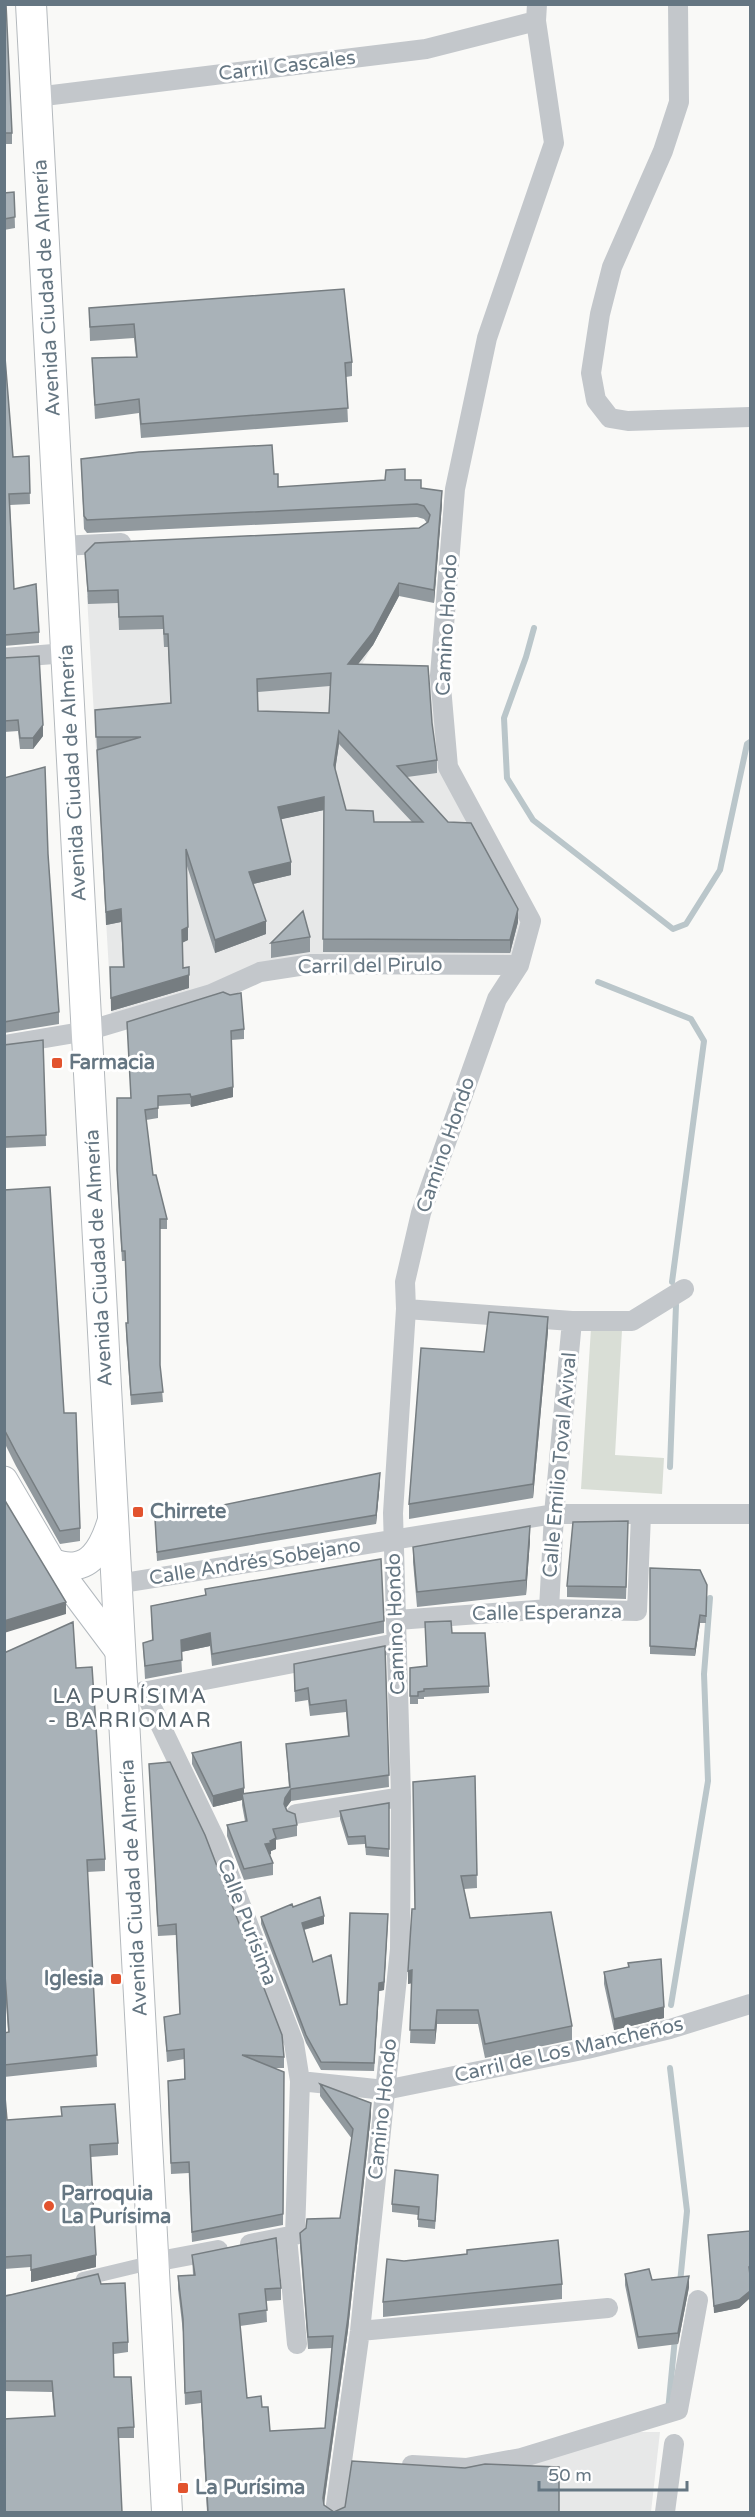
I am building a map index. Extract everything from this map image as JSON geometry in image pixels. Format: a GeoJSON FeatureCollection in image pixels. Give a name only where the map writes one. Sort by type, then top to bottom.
{"type":"FeatureCollection","features":[{"type":"Feature","properties":{"kind":"main road","name":"Avenida Ciudad de Almería"},"geometry":{"type":"LineString","coordinates":[[31,4],[121,1654],[134,1694],[154,2262],[167,2512]]}},
{"type":"Feature","properties":{"kind":"main road"},"geometry":{"type":"LineString","coordinates":[[110,1456],[131,1454],[134,1549],[117,1584]]}},
{"type":"Feature","properties":{"kind":"main road"},"geometry":{"type":"LineString","coordinates":[[4,1480],[52,1562],[121,1654]]}},
{"type":"Feature","properties":{"kind":"main road"},"geometry":{"type":"LineString","coordinates":[[52,1562],[74,1567],[90,1559],[107,1534],[113,1513]]}},
{"type":"Feature","properties":{"kind":"street"},"geometry":{"type":"LineString","coordinates":[[678,4],[679,102],[663,152],[612,267],[600,314],[591,373],[596,400],[610,418],[628,422],[750,417]]}},
{"type":"Feature","properties":{"kind":"street","name":"Carril Cascales"},"geometry":{"type":"LineString","coordinates":[[36,97],[426,49],[536,13]]}},
{"type":"Feature","properties":{"kind":"street","name":"Camino Hondo"},"geometry":{"type":"LineString","coordinates":[[335,2512],[344,2461],[360,2331],[400,1949],[401,1797],[393,1540],[406,1309],[405,1282],[421,1213],[497,999],[519,965],[531,921],[448,767],[440,675],[455,489],[482,361],[487,338],[554,142],[536,13]]}},
{"type":"Feature","properties":{"kind":"street"},"geometry":{"type":"LineString","coordinates":[[61,546],[144,542]]}},
{"type":"Feature","properties":{"kind":"street"},"geometry":{"type":"LineString","coordinates":[[4,658],[66,653]]}},
{"type":"Feature","properties":{"kind":"street","name":"Carril del Pirulo"},"geometry":{"type":"LineString","coordinates":[[4,1045],[87,1031],[211,994],[260,972],[312,964],[519,965]]}},
{"type":"Feature","properties":{"kind":"street"},"geometry":{"type":"LineString","coordinates":[[406,1309],[572,1321],[632,1321],[684,1289]]}},
{"type":"Feature","properties":{"kind":"street","name":"Calle Emilio Toval Avival"},"geometry":{"type":"LineString","coordinates":[[549,1609],[554,1514],[572,1321]]}},
{"type":"Feature","properties":{"kind":"street","name":"Calle Andrés Sobejano"},"geometry":{"type":"LineString","coordinates":[[117,1584],[554,1514],[750,1514]]}},
{"type":"Feature","properties":{"kind":"street","name":"Calle Esperanza"},"geometry":{"type":"LineString","coordinates":[[397,1620],[549,1609],[637,1611],[641,1515]]}},
{"type":"Feature","properties":{"kind":"street"},"geometry":{"type":"LineString","coordinates":[[134,1694],[397,1643]]}},
{"type":"Feature","properties":{"kind":"street","name":"Calle Purísima"},"geometry":{"type":"LineString","coordinates":[[134,1694],[216,1841],[294,2043],[300,2081],[295,2235],[287,2237]]}},
{"type":"Feature","properties":{"kind":"street"},"geometry":{"type":"LineString","coordinates":[[296,1814],[401,1797]]}},
{"type":"Feature","properties":{"kind":"street","name":"Carril de Los Mancheños"},"geometry":{"type":"LineString","coordinates":[[385,2090],[586,2049],[670,2029],[750,2004]]}},
{"type":"Feature","properties":{"kind":"street"},"geometry":{"type":"LineString","coordinates":[[300,2081],[385,2090]]}},
{"type":"Feature","properties":{"kind":"street"},"geometry":{"type":"LineString","coordinates":[[74,2281],[154,2262],[287,2237],[297,2344]]}},
{"type":"Feature","properties":{"kind":"street"},"geometry":{"type":"LineString","coordinates":[[388,2463],[466,2468],[521,2458],[678,2410],[698,2300]]}},
{"type":"Feature","properties":{"kind":"street"},"geometry":{"type":"LineString","coordinates":[[360,2331],[608,2308]]}},
{"type":"Feature","properties":{"kind":"street"},"geometry":{"type":"LineString","coordinates":[[665,2512],[674,2444]]}},
{"type":"Feature","properties":{"kind":"street"},"geometry":{"type":"LineString","coordinates":[[344,2461],[366,2462]]}},
{"type":"Feature","properties":{"kind":"shaded area"},"geometry":{"type":"Polygon","coordinates":[[[406,583],[357,674],[440,675],[448,767],[531,921],[519,965],[312,964],[112,1022],[87,596],[406,583]]]}},
{"type":"Feature","properties":{"kind":"shaded area"},"geometry":{"type":"Polygon","coordinates":[[[591,1328],[622,1330],[615,1455],[664,1458],[662,1494],[581,1489],[591,1328]]]}},
{"type":"Feature","properties":{"kind":"shaded area"},"geometry":{"type":"Polygon","coordinates":[[[627,2432],[660,2432],[651,2512],[349,2512],[627,2432]]]}},
{"type":"Feature","properties":{"kind":"building"},"geometry":{"type":"Polygon","coordinates":[[[4,4],[6,4],[12,133],[4,133],[4,4]]]}},
{"type":"Feature","properties":{"kind":"building"},"geometry":{"type":"Polygon","coordinates":[[[14,192],[15,217],[4,219],[4,193],[14,192]]]}},
{"type":"Feature","properties":{"kind":"building"},"geometry":{"type":"Polygon","coordinates":[[[344,289],[352,362],[345,363],[348,408],[141,424],[139,399],[95,405],[92,358],[137,357],[134,324],[90,327],[89,308],[344,289]]]}},
{"type":"Feature","properties":{"kind":"building"},"geometry":{"type":"Polygon","coordinates":[[[4,345],[13,457],[29,456],[30,493],[9,494],[14,589],[36,584],[39,632],[4,635],[4,345]]]}},
{"type":"Feature","properties":{"kind":"building"},"geometry":{"type":"Polygon","coordinates":[[[272,445],[274,474],[278,474],[278,487],[385,480],[386,470],[405,469],[405,480],[421,480],[421,488],[442,491],[434,590],[399,583],[373,632],[348,664],[428,666],[437,760],[397,766],[448,822],[471,823],[518,909],[510,940],[323,939],[324,797],[278,807],[291,862],[249,872],[266,921],[215,940],[186,849],[188,927],[182,930],[183,968],[189,967],[189,975],[111,998],[110,967],[124,967],[121,909],[106,912],[97,750],[141,737],[96,737],[95,710],[171,703],[168,634],[164,634],[163,616],[119,617],[118,590],[88,591],[85,553],[95,543],[419,528],[428,522],[430,515],[424,506],[417,504],[87,520],[84,516],[81,459],[139,452],[272,445]],[[331,673],[257,679],[258,711],[329,713],[331,673]],[[339,731],[334,765],[346,810],[373,811],[374,822],[423,822],[339,731]]]}},
{"type":"Feature","properties":{"kind":"building"},"geometry":{"type":"Polygon","coordinates":[[[39,656],[43,725],[33,738],[20,738],[18,720],[4,721],[4,658],[39,656]]]}},
{"type":"Feature","properties":{"kind":"building"},"geometry":{"type":"Polygon","coordinates":[[[45,767],[48,854],[59,1012],[4,1022],[4,778],[45,767]]]}},
{"type":"Feature","properties":{"kind":"building"},"geometry":{"type":"Polygon","coordinates":[[[303,911],[310,937],[271,943],[303,911]]]}},
{"type":"Feature","properties":{"kind":"building"},"geometry":{"type":"Polygon","coordinates":[[[223,992],[230,995],[241,993],[244,1029],[231,1031],[233,1087],[191,1097],[190,1094],[158,1096],[158,1108],[145,1110],[153,1175],[156,1175],[167,1219],[160,1219],[160,1365],[163,1392],[131,1395],[126,1323],[128,1323],[125,1251],[122,1251],[117,1170],[117,1098],[131,1098],[127,1022],[223,992]]]}},
{"type":"Feature","properties":{"kind":"building"},"geometry":{"type":"Polygon","coordinates":[[[43,1040],[46,1135],[4,1137],[4,1045],[43,1040]]]}},
{"type":"Feature","properties":{"kind":"building"},"geometry":{"type":"Polygon","coordinates":[[[50,1187],[64,1413],[76,1413],[80,1528],[60,1531],[4,1429],[4,1190],[50,1187]]]}},
{"type":"Feature","properties":{"kind":"building"},"geometry":{"type":"Polygon","coordinates":[[[489,1312],[548,1317],[533,1484],[409,1504],[421,1348],[484,1352],[489,1312]]]}},
{"type":"Feature","properties":{"kind":"building"},"geometry":{"type":"Polygon","coordinates":[[[380,1473],[376,1515],[157,1552],[155,1519],[380,1473]]]}},
{"type":"Feature","properties":{"kind":"building"},"geometry":{"type":"Polygon","coordinates":[[[4,1499],[66,1602],[4,1621],[4,1499]]]}},
{"type":"Feature","properties":{"kind":"building"},"geometry":{"type":"Polygon","coordinates":[[[628,1521],[626,1587],[567,1586],[573,1522],[628,1521]]]}},
{"type":"Feature","properties":{"kind":"building"},"geometry":{"type":"Polygon","coordinates":[[[530,1526],[526,1580],[417,1592],[413,1547],[530,1526]]]}},
{"type":"Feature","properties":{"kind":"building"},"geometry":{"type":"Polygon","coordinates":[[[381,1559],[384,1621],[212,1654],[210,1633],[181,1640],[182,1660],[145,1666],[143,1643],[153,1640],[151,1606],[206,1595],[205,1589],[381,1559]]]}},
{"type":"Feature","properties":{"kind":"building"},"geometry":{"type":"Polygon","coordinates":[[[650,1568],[700,1570],[707,1585],[706,1616],[700,1615],[695,1649],[650,1646],[650,1568]]]}},
{"type":"Feature","properties":{"kind":"building"},"geometry":{"type":"Polygon","coordinates":[[[451,1621],[452,1633],[485,1633],[489,1686],[424,1689],[418,1692],[418,1696],[410,1696],[410,1668],[427,1666],[425,1622],[451,1621]]]}},
{"type":"Feature","properties":{"kind":"building"},"geometry":{"type":"Polygon","coordinates":[[[73,1622],[76,1668],[92,1667],[105,1859],[87,1860],[97,2055],[4,2065],[4,2033],[9,2032],[4,1961],[4,1653],[73,1622]]]}},
{"type":"Feature","properties":{"kind":"building"},"geometry":{"type":"Polygon","coordinates":[[[385,1646],[389,1775],[291,1789],[284,1804],[287,1811],[295,1814],[297,1825],[273,1829],[276,1838],[270,1841],[271,1843],[265,1844],[273,1863],[244,1869],[227,1825],[247,1821],[242,1794],[290,1787],[286,1744],[349,1736],[346,1700],[310,1705],[308,1688],[295,1691],[294,1664],[385,1646]]]}},
{"type":"Feature","properties":{"kind":"building"},"geometry":{"type":"Polygon","coordinates":[[[241,1742],[244,1788],[213,1796],[192,1753],[241,1742]]]}},
{"type":"Feature","properties":{"kind":"building"},"geometry":{"type":"Polygon","coordinates":[[[170,1762],[205,1835],[282,2035],[284,2057],[242,2055],[284,2072],[283,2214],[192,2232],[189,2162],[171,2163],[168,2081],[185,2079],[184,2049],[167,2051],[164,2017],[180,2014],[176,1924],[158,1926],[149,1764],[170,1762]]]}},
{"type":"Feature","properties":{"kind":"building"},"geometry":{"type":"Polygon","coordinates":[[[475,1776],[477,1875],[461,1876],[470,1918],[551,1912],[572,2026],[485,2044],[478,2010],[437,2010],[435,2030],[410,2030],[412,1970],[408,1971],[412,1909],[415,1909],[413,1782],[475,1776]]]}},
{"type":"Feature","properties":{"kind":"building"},"geometry":{"type":"Polygon","coordinates":[[[389,1803],[389,1849],[366,1847],[365,1836],[348,1837],[340,1811],[389,1803]]]}},
{"type":"Feature","properties":{"kind":"building"},"geometry":{"type":"Polygon","coordinates":[[[320,1897],[324,1916],[302,1923],[313,1962],[331,1955],[340,2005],[347,2004],[350,1913],[388,1914],[384,1982],[379,1983],[374,2063],[321,2062],[306,2035],[261,1917],[292,1904],[293,1907],[320,1897]]]}},
{"type":"Feature","properties":{"kind":"building"},"geometry":{"type":"Polygon","coordinates":[[[661,1959],[664,2007],[614,2019],[604,1972],[629,1967],[628,1963],[661,1959]]]}},
{"type":"Feature","properties":{"kind":"building"},"geometry":{"type":"Polygon","coordinates":[[[320,2084],[371,2103],[348,2317],[323,2498],[324,2505],[334,2512],[208,2512],[201,2391],[185,2393],[183,2319],[178,2276],[195,2275],[192,2255],[276,2238],[281,2288],[265,2289],[267,2310],[239,2314],[247,2398],[261,2396],[262,2407],[268,2407],[270,2431],[325,2428],[333,2336],[308,2337],[300,2233],[306,2228],[307,2219],[340,2218],[353,2129],[320,2084]]]}},
{"type":"Feature","properties":{"kind":"building"},"geometry":{"type":"Polygon","coordinates":[[[4,2085],[7,2120],[62,2116],[61,2107],[115,2104],[118,2143],[90,2145],[96,2255],[31,2270],[31,2255],[4,2257],[4,2085]]]}},
{"type":"Feature","properties":{"kind":"building"},"geometry":{"type":"Polygon","coordinates":[[[395,2170],[438,2175],[435,2221],[418,2219],[419,2207],[392,2204],[395,2170]]]}},
{"type":"Feature","properties":{"kind":"building"},"geometry":{"type":"Polygon","coordinates":[[[750,2231],[750,2291],[739,2300],[714,2306],[708,2235],[750,2231]]]}},
{"type":"Feature","properties":{"kind":"building"},"geometry":{"type":"Polygon","coordinates":[[[558,2240],[562,2284],[383,2302],[387,2259],[404,2261],[467,2254],[467,2250],[558,2240]]]}},
{"type":"Feature","properties":{"kind":"building"},"geometry":{"type":"Polygon","coordinates":[[[649,2269],[652,2280],[689,2276],[678,2333],[638,2337],[625,2274],[649,2269]]]}},
{"type":"Feature","properties":{"kind":"building"},"geometry":{"type":"Polygon","coordinates":[[[98,2274],[101,2284],[125,2283],[128,2342],[113,2343],[114,2377],[131,2377],[134,2427],[118,2428],[122,2512],[4,2512],[4,2419],[55,2416],[52,2381],[4,2381],[4,2295],[98,2274]]]}},
{"type":"Feature","properties":{"kind":"building"},"geometry":{"type":"Polygon","coordinates":[[[352,2461],[465,2468],[485,2464],[559,2467],[559,2512],[334,2512],[345,2507],[352,2461]]]}},
{"type":"Feature","properties":{"kind":"waterway"},"geometry":{"type":"LineString","coordinates":[[534,628],[504,718],[507,778],[533,820],[673,929],[686,924],[720,870],[747,744],[750,742]]}},
{"type":"Feature","properties":{"kind":"waterway"},"geometry":{"type":"LineString","coordinates":[[598,982],[691,1019],[704,1041],[672,1282]]}},
{"type":"Feature","properties":{"kind":"waterway"},"geometry":{"type":"LineString","coordinates":[[670,1467],[676,1305]]}},
{"type":"Feature","properties":{"kind":"waterway"},"geometry":{"type":"LineString","coordinates":[[671,2005],[708,1781],[704,1674],[710,1598]]}},
{"type":"Feature","properties":{"kind":"waterway"},"geometry":{"type":"LineString","coordinates":[[670,2068],[687,2211],[680,2283]]}},
{"type":"Feature","properties":{"kind":"waterway"},"geometry":{"type":"LineString","coordinates":[[668,2411],[675,2338]]}},
{"type":"Feature","properties":{"kind":"place","name":"Farmacia"},"geometry":{"type":"Point","coordinates":[57,1063]}},
{"type":"Feature","properties":{"kind":"place","name":"Chirrete"},"geometry":{"type":"Point","coordinates":[138,1512]}},
{"type":"Feature","properties":{"kind":"place","name":"Iglesia"},"geometry":{"type":"Point","coordinates":[116,1979]}},
{"type":"Feature","properties":{"kind":"place","name":"Parroquia La Purísima"},"geometry":{"type":"Point","coordinates":[49,2206]}},
{"type":"Feature","properties":{"kind":"place","name":"La Purísima"},"geometry":{"type":"Point","coordinates":[183,2488]}},
{"type":"Feature","properties":{"kind":"district","name":"LA PURÍSIMA - BARRIOMAR"},"geometry":{"type":"Point","coordinates":[130,1708]}}]}
